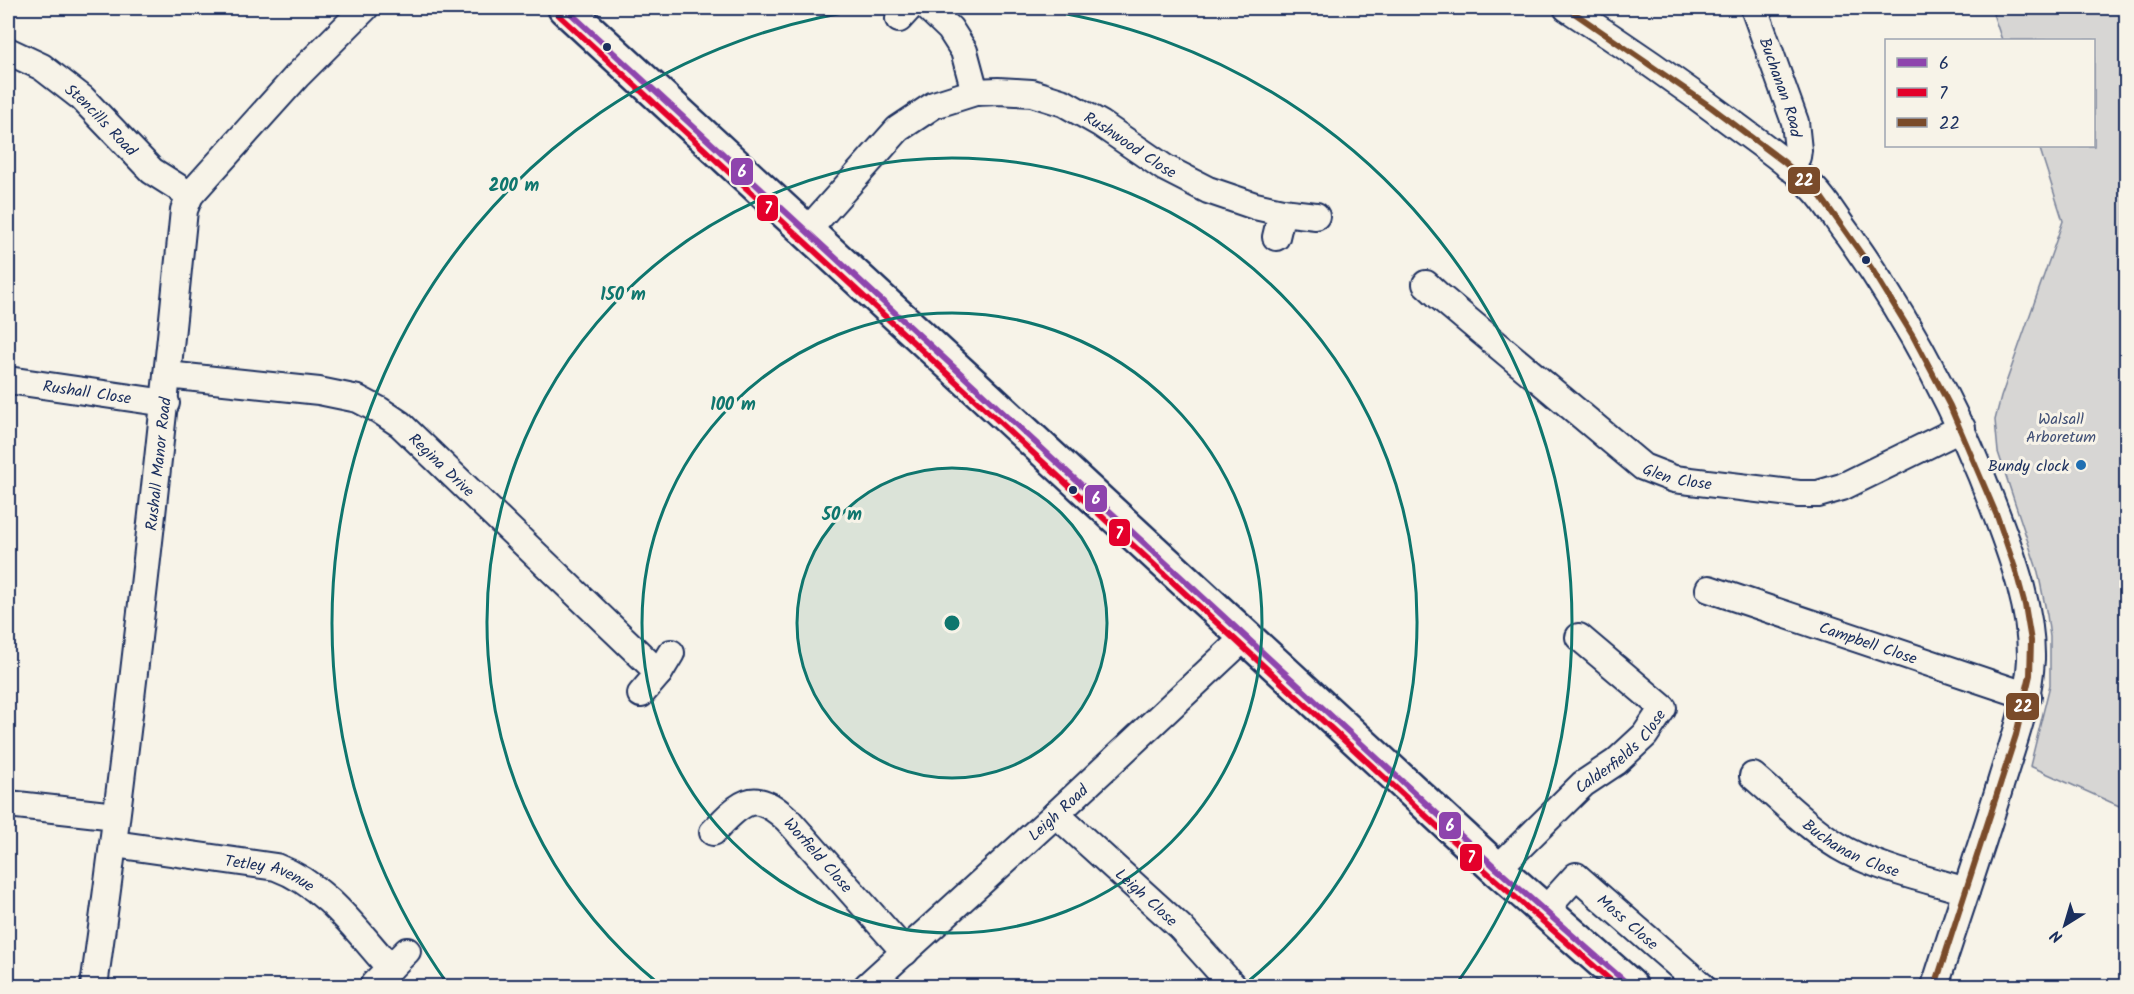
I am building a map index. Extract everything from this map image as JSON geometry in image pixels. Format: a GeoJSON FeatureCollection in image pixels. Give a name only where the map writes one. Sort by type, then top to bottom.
{"type":"FeatureCollection","features":[{"type":"Feature","properties":{"kind":"main road"},"geometry":{"type":"LineString","coordinates":[[565,8],[1497,869],[1630,987]]}},
{"type":"Feature","properties":{"kind":"street","name":"Rushall Manor Road"},"geometry":{"type":"LineString","coordinates":[[94,987],[114,844],[166,403],[184,210],[190,195],[297,76],[365,8]]}},
{"type":"Feature","properties":{"kind":"street"},"geometry":{"type":"LineString","coordinates":[[928,8],[950,29],[964,51],[975,92]]}},
{"type":"Feature","properties":{"kind":"street"},"geometry":{"type":"LineString","coordinates":[[1567,8],[1628,47],[1781,160],[1815,190],[1907,323],[1962,428],[2005,538],[2019,580],[2029,629],[2031,657],[2028,696],[1935,987]]}},
{"type":"Feature","properties":{"kind":"street","name":"Buchanan Road"},"geometry":{"type":"LineString","coordinates":[[1754,8],[1795,122],[1797,157],[1781,160]]}},
{"type":"Feature","properties":{"kind":"street","name":"Stencills Road"},"geometry":{"type":"LineString","coordinates":[[8,51],[42,67],[82,98],[152,171],[190,195]]}},
{"type":"Feature","properties":{"kind":"street","name":"Rushwood Close"},"geometry":{"type":"LineString","coordinates":[[807,231],[898,129],[934,105],[975,92],[998,91],[1032,93],[1064,104],[1101,124],[1165,168],[1208,190],[1255,206],[1316,216]]}},
{"type":"Feature","properties":{"kind":"street"},"geometry":{"type":"LineString","coordinates":[[1276,237],[1282,212]]}},
{"type":"Feature","properties":{"kind":"street","name":"Glen Close"},"geometry":{"type":"LineString","coordinates":[[1430,298],[1643,466],[1674,479],[1799,494],[1818,494],[1842,487],[1962,428]]}},
{"type":"Feature","properties":{"kind":"street","name":"Regina Drive"},"geometry":{"type":"LineString","coordinates":[[167,375],[319,391],[358,399],[400,424],[665,663],[641,694]]}},
{"type":"Feature","properties":{"kind":"street","name":"Rushall Close"},"geometry":{"type":"LineString","coordinates":[[8,380],[166,403]]}},
{"type":"Feature","properties":{"kind":"street","name":"Campbell Close"},"geometry":{"type":"LineString","coordinates":[[1709,589],[2028,696]]}},
{"type":"Feature","properties":{"kind":"street","name":"Leigh Road"},"geometry":{"type":"LineString","coordinates":[[867,987],[1246,636]]}},
{"type":"Feature","properties":{"kind":"street","name":"Calderfields Close"},"geometry":{"type":"LineString","coordinates":[[1497,869],[1583,784],[1616,762],[1645,735],[1663,708],[1579,637]]}},
{"type":"Feature","properties":{"kind":"street","name":"Buchanan Close"},"geometry":{"type":"LineString","coordinates":[[1753,776],[1830,840],[1846,850],[1863,858],[1966,891]]}},
{"type":"Feature","properties":{"kind":"street","name":"Worfield Close"},"geometry":{"type":"LineString","coordinates":[[720,832],[735,811],[747,804],[757,801],[772,807],[787,819],[905,951]]}},
{"type":"Feature","properties":{"kind":"street"},"geometry":{"type":"LineString","coordinates":[[8,804],[116,816]]}},
{"type":"Feature","properties":{"kind":"street","name":"Leigh Close"},"geometry":{"type":"LineString","coordinates":[[1056,814],[1180,927],[1233,987]]}},
{"type":"Feature","properties":{"kind":"street","name":"Tetley Avenue"},"geometry":{"type":"LineString","coordinates":[[114,844],[276,867],[293,873],[327,898],[390,968]]}},
{"type":"Feature","properties":{"kind":"street","name":"Moss Close"},"geometry":{"type":"LineString","coordinates":[[1556,898],[1576,876],[1702,987]]}},
{"type":"Feature","properties":{"kind":"green space","name":"Walsall Arboretum"},"geometry":{"type":"Polygon","coordinates":[[[1991,8],[2126,8],[2126,809],[2030,766],[2050,685],[2050,637],[2038,572],[1998,452],[1995,420],[2063,221],[2039,147],[2095,147],[2095,39],[2002,39],[1991,8]]]}},
{"type":"Feature","properties":{"kind":"transit line","name":"6"},"geometry":{"type":"LineString","coordinates":[[565,8],[1497,869],[1630,986]]}},
{"type":"Feature","properties":{"kind":"transit line","name":"22"},"geometry":{"type":"LineString","coordinates":[[1567,8],[1711,107],[1784,162],[1819,194],[1872,269],[1913,336],[1950,406],[1997,516],[2025,605],[2031,641],[2030,675],[2016,735],[1935,986]]}},
{"type":"Feature","properties":{"kind":"transit line","name":"7"},"geometry":{"type":"LineString","coordinates":[[559,15],[1491,876],[1617,986]]}},
{"type":"Feature","properties":{"kind":"place","name":"Bundy clock"},"geometry":{"type":"Point","coordinates":[2081,465]}}]}
